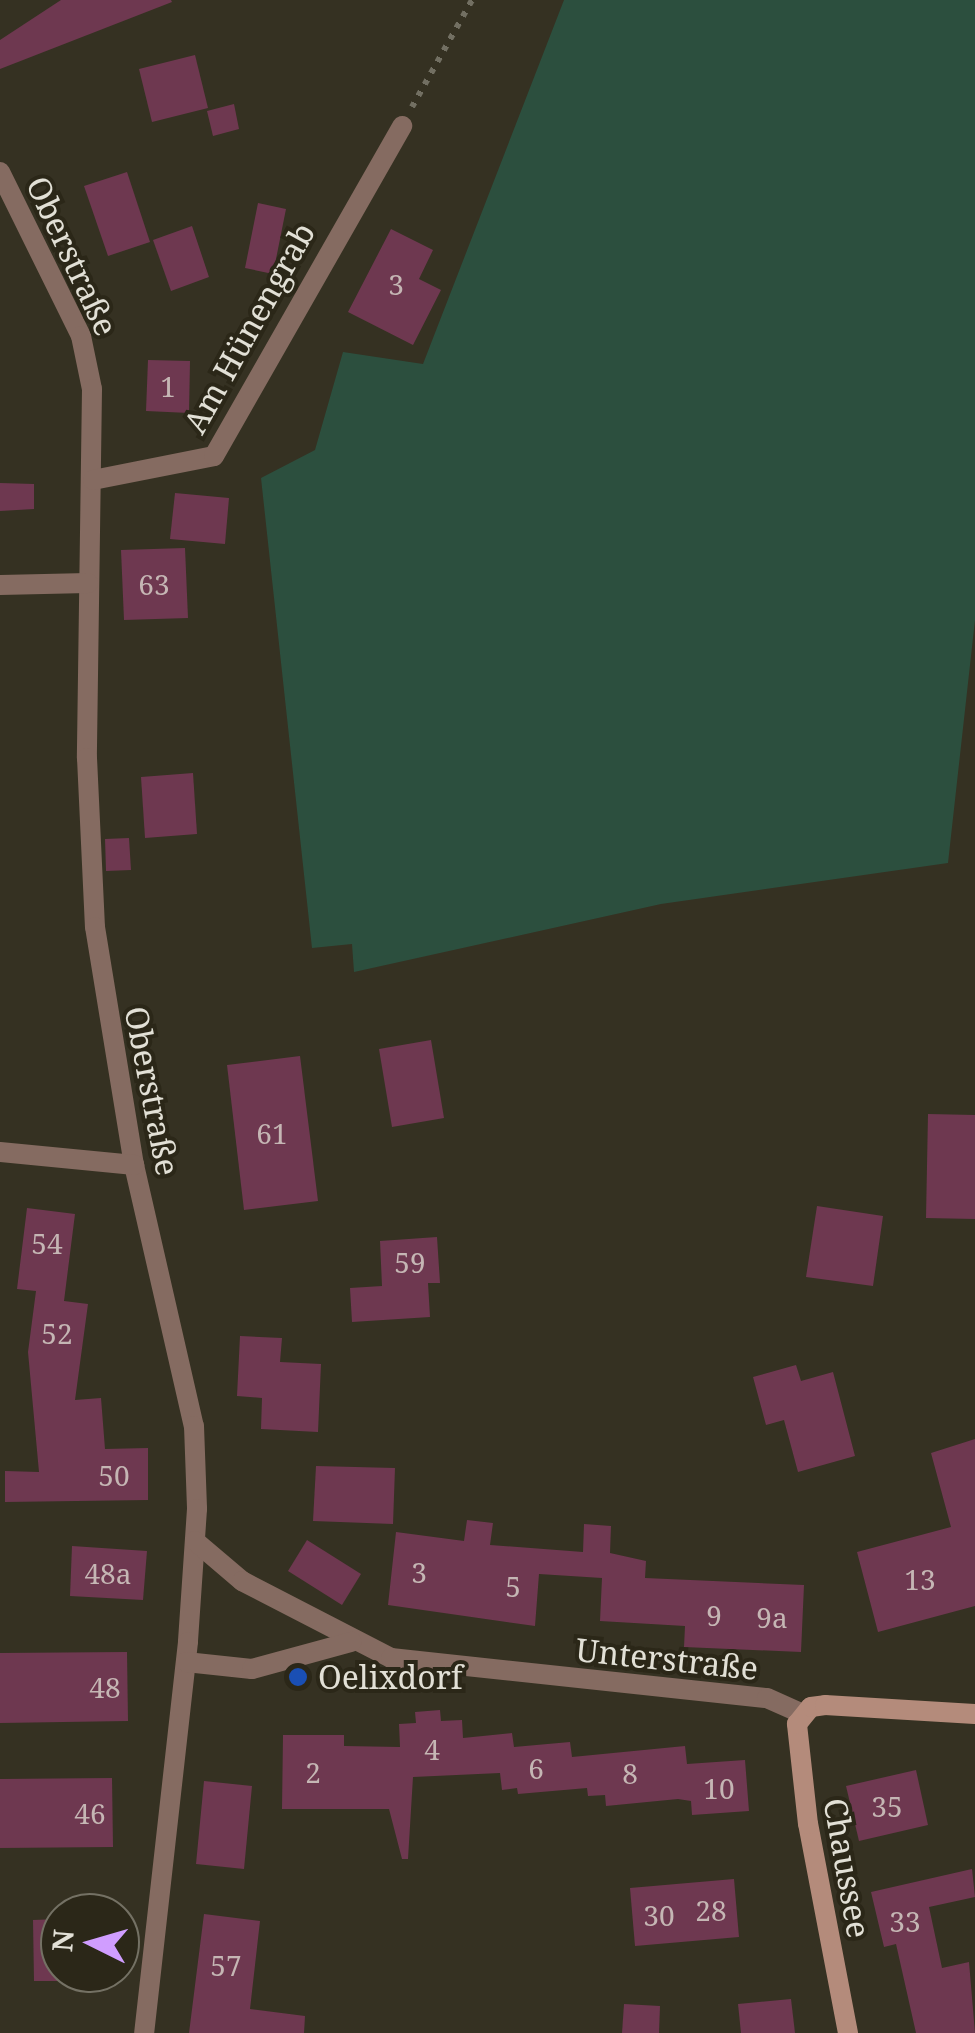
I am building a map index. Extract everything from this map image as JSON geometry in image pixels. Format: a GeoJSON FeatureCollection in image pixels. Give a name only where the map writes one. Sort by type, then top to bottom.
{"type":"FeatureCollection","features":[{"type":"Feature","properties":{"kind":"street","name":"Am Hünengrab"},"geometry":{"type":"LineString","coordinates":[[93,480],[214,456],[402,126]]}},
{"type":"Feature","properties":{"kind":"street","name":"Oberstraße"},"geometry":{"type":"LineString","coordinates":[[0,172],[81,336],[94,409],[88,582],[95,927],[134,1165],[194,1426],[195,1541],[186,1662],[144,2033]]}},
{"type":"Feature","properties":{"kind":"street"},"geometry":{"type":"LineString","coordinates":[[0,585],[88,582]]}},
{"type":"Feature","properties":{"kind":"street"},"geometry":{"type":"LineString","coordinates":[[0,1152],[134,1165]]}},
{"type":"Feature","properties":{"kind":"street","name":"Unterstraße"},"geometry":{"type":"LineString","coordinates":[[195,1541],[242,1581],[350,1642],[422,1664],[767,1698],[803,1714],[825,1705],[975,1714]]}},
{"type":"Feature","properties":{"kind":"street"},"geometry":{"type":"LineString","coordinates":[[186,1662],[252,1669],[350,1642]]}},
{"type":"Feature","properties":{"kind":"street","name":"Chaussee"},"geometry":{"type":"LineString","coordinates":[[803,1714],[798,1762],[848,2033]]}},
{"type":"Feature","properties":{"kind":"path"},"geometry":{"type":"LineString","coordinates":[[402,126],[472,0]]}},
{"type":"Feature","properties":{"kind":"green space"},"geometry":{"type":"Polygon","coordinates":[[[564,0],[975,0],[975,620],[948,863],[661,904],[354,972],[352,944],[312,948],[261,478],[315,450],[343,352],[423,364],[564,0]]]}},
{"type":"Feature","properties":{"kind":"building"},"geometry":{"type":"Polygon","coordinates":[[[61,0],[172,2],[0,69],[0,40],[61,0]]]}},
{"type":"Feature","properties":{"kind":"building"},"geometry":{"type":"Polygon","coordinates":[[[195,55],[208,108],[152,122],[139,69],[195,55]]]}},
{"type":"Feature","properties":{"kind":"building"},"geometry":{"type":"Polygon","coordinates":[[[234,104],[239,129],[213,136],[207,111],[234,104]]]}},
{"type":"Feature","properties":{"kind":"building"},"geometry":{"type":"Polygon","coordinates":[[[127,172],[150,242],[108,256],[84,186],[127,172]]]}},
{"type":"Feature","properties":{"kind":"building"},"geometry":{"type":"Polygon","coordinates":[[[258,203],[286,209],[273,274],[245,268],[258,203]]]}},
{"type":"Feature","properties":{"kind":"building"},"geometry":{"type":"Polygon","coordinates":[[[192,226],[209,277],[171,291],[153,240],[192,226]]]}},
{"type":"Feature","properties":{"kind":"building"},"geometry":{"type":"Polygon","coordinates":[[[391,229],[433,250],[419,279],[441,290],[413,345],[348,312],[391,229]]]}},
{"type":"Feature","properties":{"kind":"building"},"geometry":{"type":"Polygon","coordinates":[[[148,360],[190,361],[189,413],[146,411],[148,360]]]}},
{"type":"Feature","properties":{"kind":"building"},"geometry":{"type":"Polygon","coordinates":[[[0,483],[34,484],[34,509],[0,511],[0,483]]]}},
{"type":"Feature","properties":{"kind":"building"},"geometry":{"type":"Polygon","coordinates":[[[175,493],[229,498],[225,544],[170,539],[175,493]]]}},
{"type":"Feature","properties":{"kind":"building"},"geometry":{"type":"Polygon","coordinates":[[[185,548],[188,618],[124,620],[121,550],[185,548]]]}},
{"type":"Feature","properties":{"kind":"building"},"geometry":{"type":"Polygon","coordinates":[[[193,773],[197,834],[145,838],[141,777],[193,773]]]}},
{"type":"Feature","properties":{"kind":"building"},"geometry":{"type":"Polygon","coordinates":[[[129,838],[131,870],[106,871],[105,839],[129,838]]]}},
{"type":"Feature","properties":{"kind":"building"},"geometry":{"type":"Polygon","coordinates":[[[431,1040],[444,1118],[392,1127],[379,1049],[431,1040]]]}},
{"type":"Feature","properties":{"kind":"building"},"geometry":{"type":"Polygon","coordinates":[[[300,1056],[318,1201],[244,1210],[227,1065],[300,1056]]]}},
{"type":"Feature","properties":{"kind":"building"},"geometry":{"type":"Polygon","coordinates":[[[928,1114],[975,1115],[975,1219],[926,1218],[928,1114]]]}},
{"type":"Feature","properties":{"kind":"building"},"geometry":{"type":"Polygon","coordinates":[[[817,1206],[883,1216],[873,1286],[806,1277],[817,1206]]]}},
{"type":"Feature","properties":{"kind":"building"},"geometry":{"type":"Polygon","coordinates":[[[27,1208],[75,1214],[64,1301],[88,1304],[75,1400],[101,1398],[105,1449],[148,1448],[148,1500],[5,1502],[5,1471],[39,1472],[28,1352],[36,1291],[17,1289],[27,1208]]]}},
{"type":"Feature","properties":{"kind":"building"},"geometry":{"type":"Polygon","coordinates":[[[437,1237],[440,1283],[428,1283],[430,1317],[352,1322],[350,1288],[382,1286],[380,1241],[437,1237]]]}},
{"type":"Feature","properties":{"kind":"building"},"geometry":{"type":"Polygon","coordinates":[[[240,1336],[282,1338],[280,1362],[321,1364],[318,1432],[261,1429],[262,1398],[237,1396],[240,1336]]]}},
{"type":"Feature","properties":{"kind":"building"},"geometry":{"type":"Polygon","coordinates":[[[796,1365],[801,1381],[833,1372],[855,1456],[798,1472],[784,1420],[766,1425],[753,1377],[796,1365]]]}},
{"type":"Feature","properties":{"kind":"building"},"geometry":{"type":"Polygon","coordinates":[[[975,1439],[975,1606],[878,1632],[857,1552],[951,1527],[931,1453],[975,1439]]]}},
{"type":"Feature","properties":{"kind":"building"},"geometry":{"type":"Polygon","coordinates":[[[316,1466],[395,1468],[393,1524],[313,1521],[316,1466]]]}},
{"type":"Feature","properties":{"kind":"building"},"geometry":{"type":"Polygon","coordinates":[[[467,1520],[493,1523],[490,1545],[583,1552],[584,1524],[611,1526],[610,1553],[646,1561],[645,1578],[804,1585],[801,1652],[684,1647],[685,1626],[600,1621],[602,1578],[539,1574],[535,1626],[388,1605],[396,1532],[464,1541],[467,1520]]]}},
{"type":"Feature","properties":{"kind":"building"},"geometry":{"type":"Polygon","coordinates":[[[307,1540],[361,1574],[342,1605],[288,1571],[307,1540]]]}},
{"type":"Feature","properties":{"kind":"building"},"geometry":{"type":"Polygon","coordinates":[[[72,1546],[147,1551],[143,1600],[70,1596],[72,1546]]]}},
{"type":"Feature","properties":{"kind":"building"},"geometry":{"type":"Polygon","coordinates":[[[127,1652],[128,1721],[0,1723],[0,1653],[127,1652]]]}},
{"type":"Feature","properties":{"kind":"building"},"geometry":{"type":"Polygon","coordinates":[[[440,1710],[441,1721],[462,1720],[463,1738],[512,1733],[514,1747],[570,1742],[572,1757],[685,1746],[687,1764],[745,1760],[749,1811],[692,1815],[691,1801],[678,1799],[606,1806],[605,1795],[588,1796],[587,1788],[518,1794],[517,1788],[502,1790],[500,1773],[413,1777],[408,1859],[402,1859],[389,1809],[282,1809],[283,1735],[344,1735],[344,1746],[400,1747],[399,1724],[416,1723],[415,1712],[440,1710]]]}},
{"type":"Feature","properties":{"kind":"building"},"geometry":{"type":"Polygon","coordinates":[[[916,1770],[928,1825],[859,1841],[846,1786],[916,1770]]]}},
{"type":"Feature","properties":{"kind":"building"},"geometry":{"type":"Polygon","coordinates":[[[112,1778],[113,1847],[0,1848],[0,1779],[112,1778]]]}},
{"type":"Feature","properties":{"kind":"building"},"geometry":{"type":"Polygon","coordinates":[[[204,1781],[252,1786],[244,1869],[196,1864],[204,1781]]]}},
{"type":"Feature","properties":{"kind":"building"},"geometry":{"type":"Polygon","coordinates":[[[972,1869],[975,1897],[929,1907],[942,1968],[969,1962],[975,2033],[916,2033],[896,1944],[884,1947],[871,1892],[972,1869]]]}},
{"type":"Feature","properties":{"kind":"building"},"geometry":{"type":"Polygon","coordinates":[[[734,1879],[739,1937],[635,1946],[630,1888],[734,1879]]]}},
{"type":"Feature","properties":{"kind":"building"},"geometry":{"type":"Polygon","coordinates":[[[204,1914],[260,1921],[250,2009],[305,2016],[304,2033],[189,2033],[204,1914]]]}},
{"type":"Feature","properties":{"kind":"building"},"geometry":{"type":"Polygon","coordinates":[[[33,1920],[40,1920],[40,1981],[34,1981],[33,1920]]]}},
{"type":"Feature","properties":{"kind":"building"},"geometry":{"type":"Polygon","coordinates":[[[791,1999],[795,2033],[741,2033],[738,2004],[791,1999]]]}},
{"type":"Feature","properties":{"kind":"building"},"geometry":{"type":"Polygon","coordinates":[[[624,2004],[660,2006],[659,2033],[622,2033],[624,2004]]]}},
{"type":"Feature","properties":{"kind":"place","name":"Oelixdorf"},"geometry":{"type":"Point","coordinates":[298,1677]}}]}
